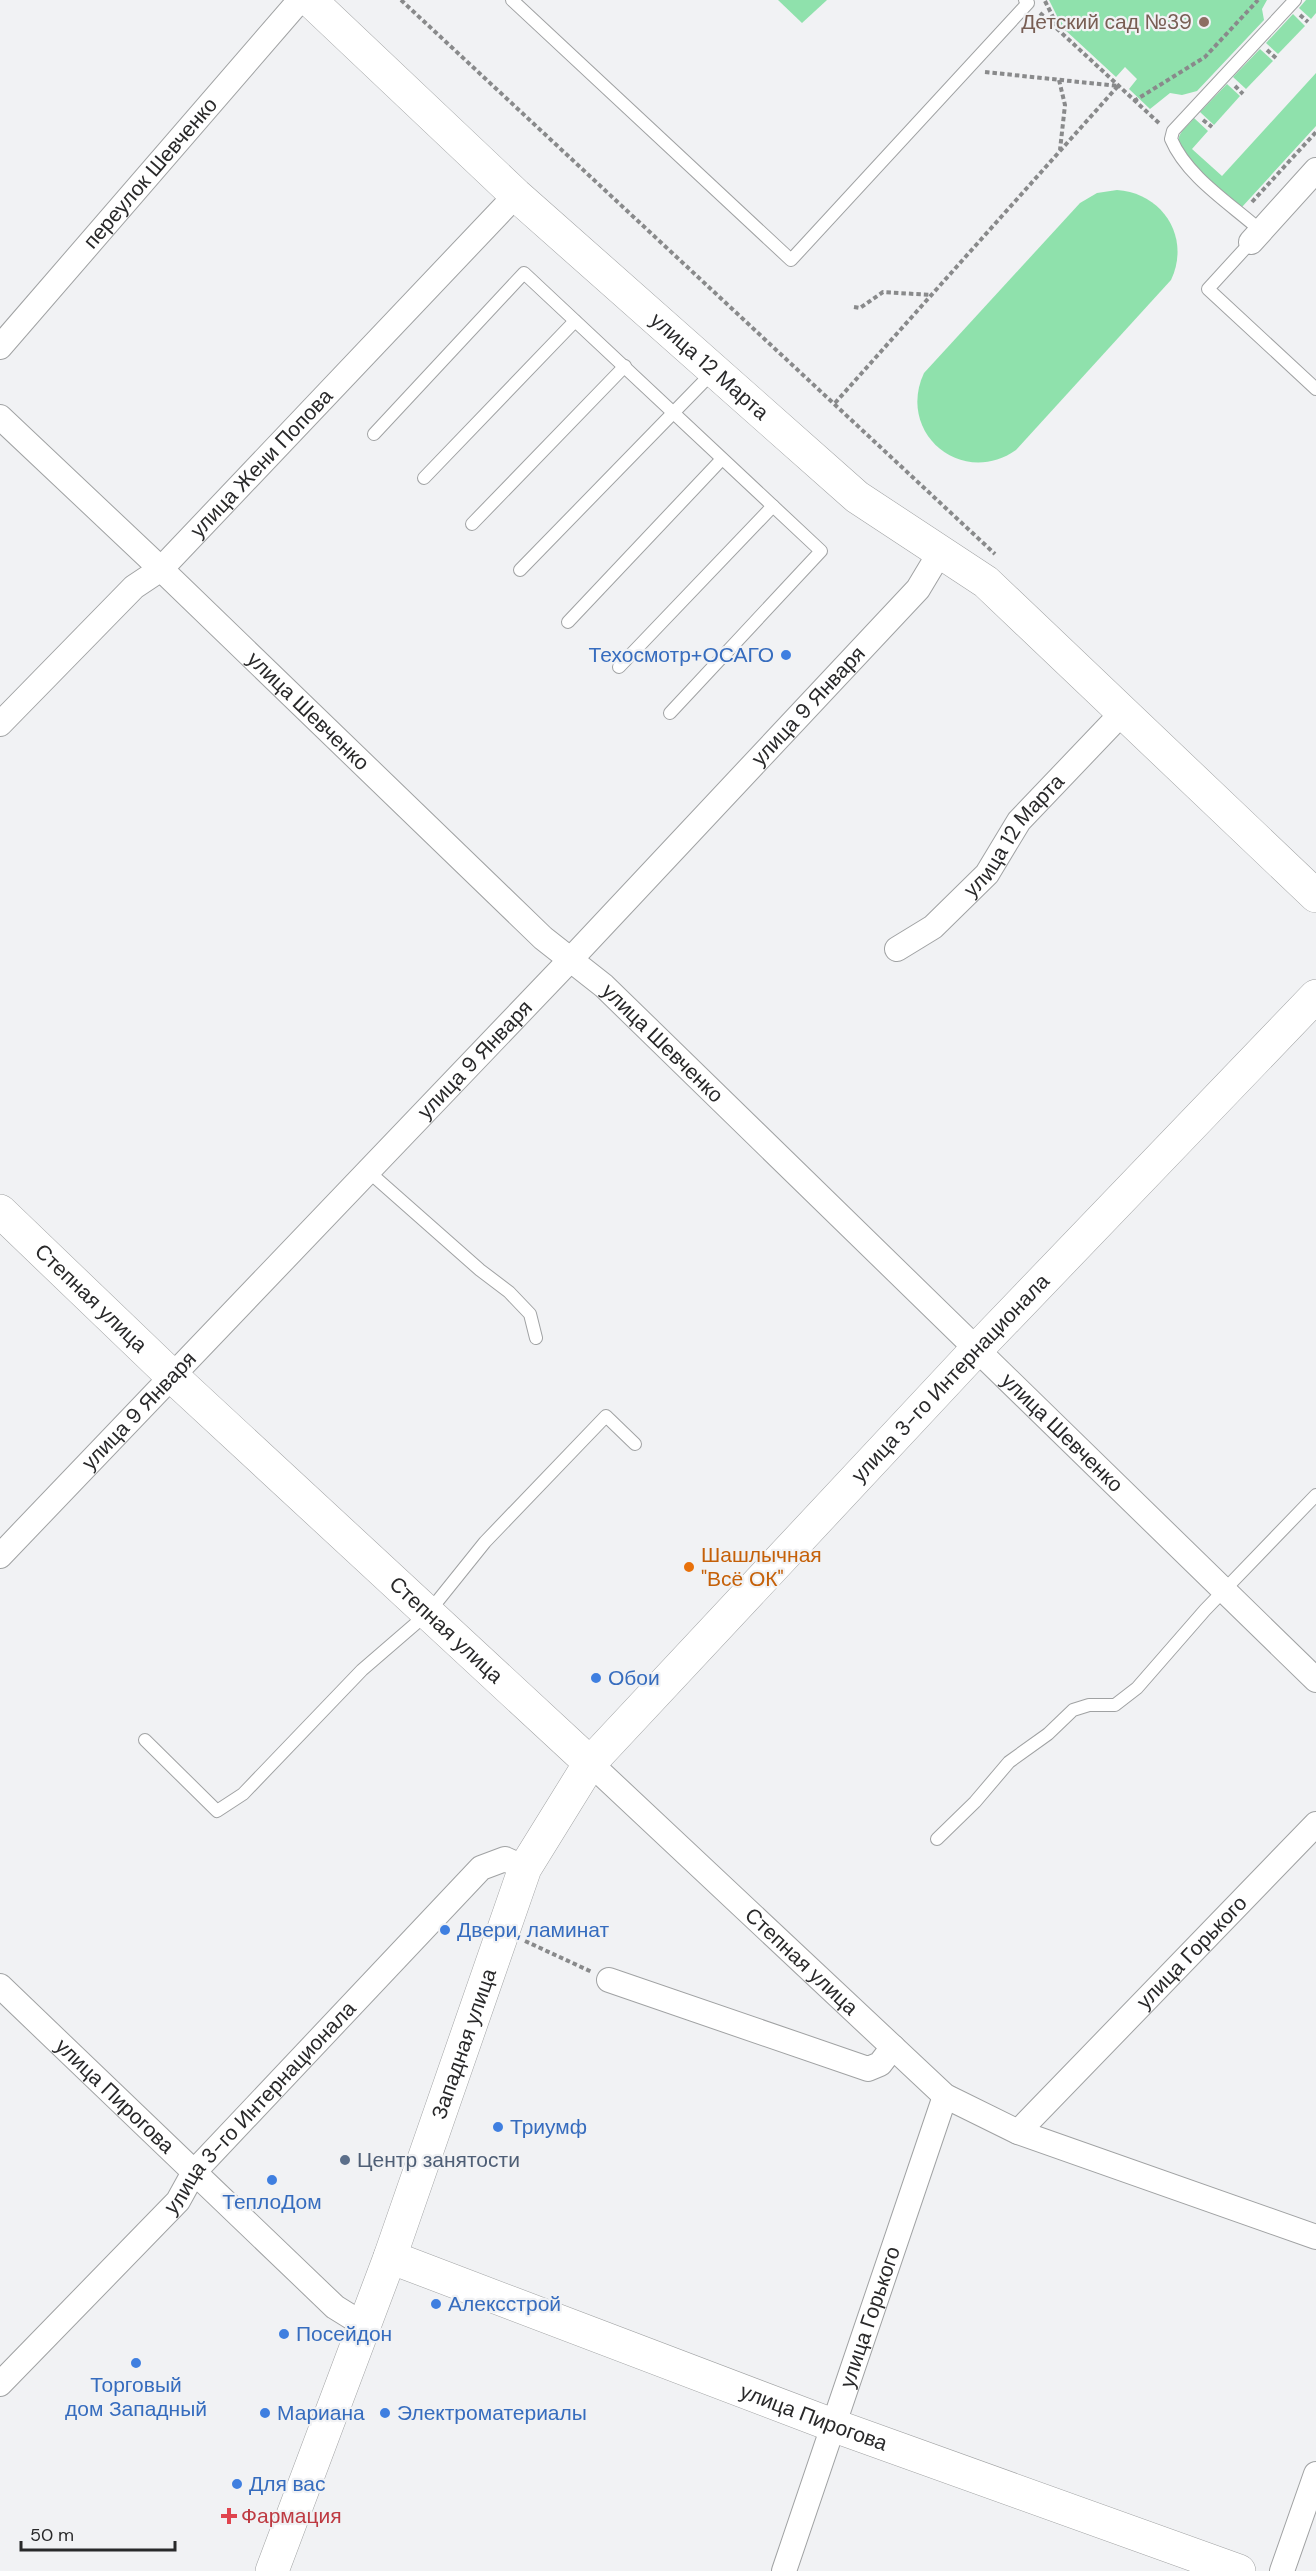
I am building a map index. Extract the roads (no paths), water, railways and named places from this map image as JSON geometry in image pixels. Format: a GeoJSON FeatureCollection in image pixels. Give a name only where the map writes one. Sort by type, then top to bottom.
{"type":"FeatureCollection","features":[{"type":"Feature","properties":{"kind":"street","name":"улица 12 Марта"},"geometry":{"type":"LineString","coordinates":[[318,6],[516,195],[857,497],[939,554],[986,582],[1316,896]]}},
{"type":"Feature","properties":{"kind":"street","name":"переулок Шевченко"},"geometry":{"type":"LineString","coordinates":[[0,347],[318,6]]}},
{"type":"Feature","properties":{"kind":"street"},"geometry":{"type":"LineString","coordinates":[[1256,236],[1316,170]]}},
{"type":"Feature","properties":{"kind":"street","name":"улица Жени Попова"},"geometry":{"type":"LineString","coordinates":[[0,724],[134,587],[161,569],[516,195]]}},
{"type":"Feature","properties":{"kind":"street","name":"улица Шевченко"},"geometry":{"type":"LineString","coordinates":[[0,417],[543,938],[604,986],[1316,1680]]}},
{"type":"Feature","properties":{"kind":"street","name":"улица 9 Января"},"geometry":{"type":"LineString","coordinates":[[0,1556],[572,959],[918,589],[939,554]]}},
{"type":"Feature","properties":{"kind":"street","name":"улица 12 Марта"},"geometry":{"type":"LineString","coordinates":[[897,949],[933,927],[987,874],[1019,821],[1123,712]]}},
{"type":"Feature","properties":{"kind":"street","name":"улица 3-го Интернационала"},"geometry":{"type":"LineString","coordinates":[[590,1763],[976,1350],[1316,996]]}},
{"type":"Feature","properties":{"kind":"street","name":"Степная улица"},"geometry":{"type":"LineString","coordinates":[[0,1211],[173,1377],[945,2096],[1018,2132],[1316,2236]]}},
{"type":"Feature","properties":{"kind":"street","name":"Западная улица"},"geometry":{"type":"LineString","coordinates":[[272,2571],[390,2257],[525,1868],[590,1763]]}},
{"type":"Feature","properties":{"kind":"street","name":"улица Горького"},"geometry":{"type":"LineString","coordinates":[[1018,2132],[1316,1824]]}},
{"type":"Feature","properties":{"kind":"street","name":"улица 3-го Интернационала"},"geometry":{"type":"LineString","coordinates":[[1,2381],[178,2201],[194,2172],[481,1868],[505,1859],[525,1868]]}},
{"type":"Feature","properties":{"kind":"street"},"geometry":{"type":"LineString","coordinates":[[609,1980],[868,2069],[880,2064],[893,2047]]}},
{"type":"Feature","properties":{"kind":"street","name":"улица Пирогова"},"geometry":{"type":"LineString","coordinates":[[0,1986],[335,2307],[364,2325]]}},
{"type":"Feature","properties":{"kind":"street","name":"улица Горького"},"geometry":{"type":"LineString","coordinates":[[784,2571],[836,2426],[945,2096]]}},
{"type":"Feature","properties":{"kind":"street","name":"улица Пирогова"},"geometry":{"type":"LineString","coordinates":[[390,2257],[836,2426],[1239,2571]]}},
{"type":"Feature","properties":{"kind":"street"},"geometry":{"type":"LineString","coordinates":[[1282,2571],[1316,2474]]}},
{"type":"Feature","properties":{"kind":"lane"},"geometry":{"type":"LineString","coordinates":[[512,0],[791,260],[1027,1]]}},
{"type":"Feature","properties":{"kind":"lane"},"geometry":{"type":"LineString","coordinates":[[1295,0],[1172,135],[1177,153],[1241,213],[1256,236],[1208,289],[1316,389]]}},
{"type":"Feature","properties":{"kind":"lane"},"geometry":{"type":"LineString","coordinates":[[374,434],[524,273],[675,412],[820,551],[670,713]]}},
{"type":"Feature","properties":{"kind":"lane"},"geometry":{"type":"LineString","coordinates":[[424,478],[575,321]]}},
{"type":"Feature","properties":{"kind":"lane"},"geometry":{"type":"LineString","coordinates":[[472,524],[625,366]]}},
{"type":"Feature","properties":{"kind":"lane"},"geometry":{"type":"LineString","coordinates":[[520,570],[715,371]]}},
{"type":"Feature","properties":{"kind":"lane"},"geometry":{"type":"LineString","coordinates":[[568,622],[722,459]]}},
{"type":"Feature","properties":{"kind":"lane"},"geometry":{"type":"LineString","coordinates":[[619,667],[773,506]]}},
{"type":"Feature","properties":{"kind":"lane"},"geometry":{"type":"LineString","coordinates":[[369,1172],[480,1270],[509,1292],[530,1314],[536,1338]]}},
{"type":"Feature","properties":{"kind":"lane"},"geometry":{"type":"LineString","coordinates":[[145,1740],[217,1811],[243,1794],[362,1670],[428,1613],[486,1542],[606,1416],[635,1444]]}},
{"type":"Feature","properties":{"kind":"lane"},"geometry":{"type":"LineString","coordinates":[[937,1839],[975,1802],[1009,1762],[1047,1734],[1073,1710],[1089,1705],[1114,1705],[1137,1688],[1224,1591],[1316,1496]]}},
{"type":"Feature","properties":{"kind":"place","name":"Детский сад №39"},"geometry":{"type":"Point","coordinates":[1204,22]}},
{"type":"Feature","properties":{"kind":"place","name":"Техосмотр+ОСАГО"},"geometry":{"type":"Point","coordinates":[786,655]}},
{"type":"Feature","properties":{"kind":"place","name":"Шашлычная \"Всё ОК\""},"geometry":{"type":"Point","coordinates":[689,1567]}},
{"type":"Feature","properties":{"kind":"place","name":"Обои"},"geometry":{"type":"Point","coordinates":[596,1678]}},
{"type":"Feature","properties":{"kind":"place","name":"Двери, ламинат"},"geometry":{"type":"Point","coordinates":[445,1930]}},
{"type":"Feature","properties":{"kind":"place","name":"Триумф"},"geometry":{"type":"Point","coordinates":[498,2127]}},
{"type":"Feature","properties":{"kind":"place","name":"Центр занятости"},"geometry":{"type":"Point","coordinates":[345,2160]}},
{"type":"Feature","properties":{"kind":"place","name":"ТеплоДом"},"geometry":{"type":"Point","coordinates":[272,2180]}},
{"type":"Feature","properties":{"kind":"place","name":"Алексстрой"},"geometry":{"type":"Point","coordinates":[436,2304]}},
{"type":"Feature","properties":{"kind":"place","name":"Посейдон"},"geometry":{"type":"Point","coordinates":[284,2334]}},
{"type":"Feature","properties":{"kind":"place","name":"Торговый дом Западный"},"geometry":{"type":"Point","coordinates":[136,2363]}},
{"type":"Feature","properties":{"kind":"place","name":"Мариана"},"geometry":{"type":"Point","coordinates":[265,2413]}},
{"type":"Feature","properties":{"kind":"place","name":"Электроматериалы"},"geometry":{"type":"Point","coordinates":[385,2413]}},
{"type":"Feature","properties":{"kind":"place","name":"Для вас"},"geometry":{"type":"Point","coordinates":[237,2484]}},
{"type":"Feature","properties":{"kind":"place","name":"Фармация"},"geometry":{"type":"Point","coordinates":[229,2516]}}]}
